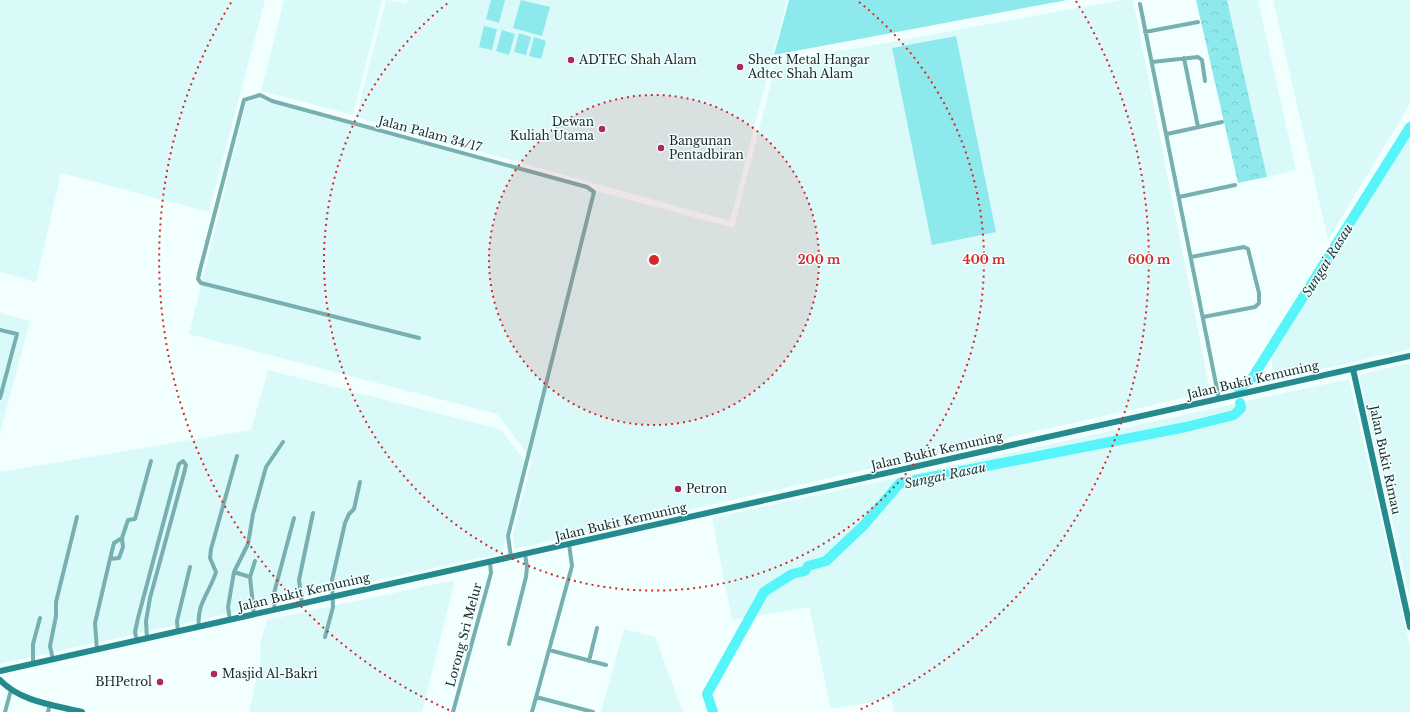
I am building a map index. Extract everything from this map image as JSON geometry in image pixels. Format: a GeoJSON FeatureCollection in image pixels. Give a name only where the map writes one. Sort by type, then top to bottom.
{"type":"FeatureCollection","features":[{"type":"Feature","properties":{"kind":"main road","name":"Jalan Bukit Kemuning"},"geometry":{"type":"LineString","coordinates":[[0,672],[1410,356]]}},
{"type":"Feature","properties":{"kind":"main road","name":"Jalan Bukit Rimau"},"geometry":{"type":"LineString","coordinates":[[1353,369],[1410,627]]}},
{"type":"Feature","properties":{"kind":"main road"},"geometry":{"type":"LineString","coordinates":[[0,680],[11,690],[27,698],[53,707],[78,712]]}},
{"type":"Feature","properties":{"kind":"street"},"geometry":{"type":"LineString","coordinates":[[1140,4],[1219,399]]}},
{"type":"Feature","properties":{"kind":"street"},"geometry":{"type":"LineString","coordinates":[[1145,32],[1198,22]]}},
{"type":"Feature","properties":{"kind":"street"},"geometry":{"type":"LineString","coordinates":[[1152,62],[1184,58],[1200,58],[1205,81]]}},
{"type":"Feature","properties":{"kind":"street"},"geometry":{"type":"LineString","coordinates":[[1184,58],[1198,127]]}},
{"type":"Feature","properties":{"kind":"street","name":"Jalan Palam 34/17"},"geometry":{"type":"LineString","coordinates":[[419,338],[207,285],[201,283],[198,279],[244,100],[260,95],[272,101],[587,187],[594,192],[508,536],[511,557]]}},
{"type":"Feature","properties":{"kind":"street"},"geometry":{"type":"LineString","coordinates":[[1167,134],[1222,122]]}},
{"type":"Feature","properties":{"kind":"street"},"geometry":{"type":"LineString","coordinates":[[1179,197],[1235,185]]}},
{"type":"Feature","properties":{"kind":"street"},"geometry":{"type":"LineString","coordinates":[[1191,257],[1244,247],[1248,249],[1259,293],[1259,303],[1255,306],[1203,317]]}},
{"type":"Feature","properties":{"kind":"street"},"geometry":{"type":"LineString","coordinates":[[0,330],[16,334],[0,398]]}},
{"type":"Feature","properties":{"kind":"street"},"geometry":{"type":"LineString","coordinates":[[230,620],[228,607],[234,572],[248,544],[253,514],[266,467],[283,442]]}},
{"type":"Feature","properties":{"kind":"street"},"geometry":{"type":"LineString","coordinates":[[199,627],[198,616],[206,592],[213,583],[216,572],[210,558],[237,456]]}},
{"type":"Feature","properties":{"kind":"street"},"geometry":{"type":"LineString","coordinates":[[110,559],[119,558],[123,547],[122,538],[128,520],[135,519],[151,461]]}},
{"type":"Feature","properties":{"kind":"street"},"geometry":{"type":"LineString","coordinates":[[137,641],[136,626],[179,464],[183,461],[186,465],[150,598],[146,621],[147,639]]}},
{"type":"Feature","properties":{"kind":"street"},"geometry":{"type":"LineString","coordinates":[[325,637],[333,607],[332,580],[345,523],[349,514],[354,510],[360,482]]}},
{"type":"Feature","properties":{"kind":"street"},"geometry":{"type":"LineString","coordinates":[[171,496],[176,498]]}},
{"type":"Feature","properties":{"kind":"street"},"geometry":{"type":"LineString","coordinates":[[302,604],[299,580],[313,513]]}},
{"type":"Feature","properties":{"kind":"street"},"geometry":{"type":"LineString","coordinates":[[53,660],[50,646],[56,616],[56,602],[77,517]]}},
{"type":"Feature","properties":{"kind":"street"},"geometry":{"type":"LineString","coordinates":[[275,610],[273,597],[294,518]]}},
{"type":"Feature","properties":{"kind":"street"},"geometry":{"type":"LineString","coordinates":[[97,650],[95,623],[114,543],[122,538]]}},
{"type":"Feature","properties":{"kind":"street"},"geometry":{"type":"LineString","coordinates":[[532,712],[572,566],[569,544]]}},
{"type":"Feature","properties":{"kind":"street"},"geometry":{"type":"LineString","coordinates":[[509,644],[526,577],[527,567],[524,554]]}},
{"type":"Feature","properties":{"kind":"street"},"geometry":{"type":"LineString","coordinates":[[254,615],[250,577],[255,561]]}},
{"type":"Feature","properties":{"kind":"street","name":"Lorong Sri Melur"},"geometry":{"type":"LineString","coordinates":[[453,712],[490,573],[490,562]]}},
{"type":"Feature","properties":{"kind":"street"},"geometry":{"type":"LineString","coordinates":[[178,632],[176,621],[190,567]]}},
{"type":"Feature","properties":{"kind":"street"},"geometry":{"type":"LineString","coordinates":[[234,572],[250,577]]}},
{"type":"Feature","properties":{"kind":"street"},"geometry":{"type":"LineString","coordinates":[[33,664],[33,644],[40,618]]}},
{"type":"Feature","properties":{"kind":"street"},"geometry":{"type":"LineString","coordinates":[[589,661],[597,628]]}},
{"type":"Feature","properties":{"kind":"street"},"geometry":{"type":"LineString","coordinates":[[549,650],[606,665]]}},
{"type":"Feature","properties":{"kind":"street"},"geometry":{"type":"LineString","coordinates":[[5,712],[11,690]]}},
{"type":"Feature","properties":{"kind":"street"},"geometry":{"type":"LineString","coordinates":[[536,697],[593,712]]}},
{"type":"Feature","properties":{"kind":"street"},"geometry":{"type":"LineString","coordinates":[[48,712],[53,707]]}},
{"type":"Feature","properties":{"kind":"shaded area"},"geometry":{"type":"Polygon","coordinates":[[[0,0],[265,0],[209,212],[61,173],[36,282],[0,272],[0,0]]]}},
{"type":"Feature","properties":{"kind":"shaded area"},"geometry":{"type":"Polygon","coordinates":[[[284,0],[382,0],[353,115],[261,91],[284,0]]]}},
{"type":"Feature","properties":{"kind":"shaded area","name":"ADTEC Shah Alam"},"geometry":{"type":"Polygon","coordinates":[[[386,0],[406,3],[408,0],[787,0],[730,221],[356,117],[386,0]]]}},
{"type":"Feature","properties":{"kind":"shaded area"},"geometry":{"type":"Polygon","coordinates":[[[1121,0],[1133,0],[1210,392],[515,549],[513,535],[532,460],[497,414],[189,334],[246,103],[260,98],[271,103],[734,228],[776,63],[1121,0]]]}},
{"type":"Feature","properties":{"kind":"shaded area"},"geometry":{"type":"Polygon","coordinates":[[[1227,0],[1258,0],[1296,170],[1267,177],[1227,0]]]}},
{"type":"Feature","properties":{"kind":"shaded area"},"geometry":{"type":"Polygon","coordinates":[[[1273,0],[1410,0],[1410,104],[1328,240],[1273,0]]]}},
{"type":"Feature","properties":{"kind":"shaded area"},"geometry":{"type":"Polygon","coordinates":[[[1410,139],[1410,349],[1275,380],[1271,357],[1407,140],[1410,139]]]}},
{"type":"Feature","properties":{"kind":"shaded area"},"geometry":{"type":"Polygon","coordinates":[[[0,313],[30,321],[0,433],[0,313]]]}},
{"type":"Feature","properties":{"kind":"shaded area"},"geometry":{"type":"Polygon","coordinates":[[[1410,363],[1410,599],[1359,375],[1410,363]]]}},
{"type":"Feature","properties":{"kind":"shaded area"},"geometry":{"type":"Polygon","coordinates":[[[268,370],[500,429],[525,461],[502,553],[0,664],[0,472],[251,430],[268,370]]]}},
{"type":"Feature","properties":{"kind":"shaded area"},"geometry":{"type":"Polygon","coordinates":[[[1349,379],[1410,647],[1410,712],[894,712],[891,699],[831,709],[809,607],[732,620],[712,518],[1349,379]]]}},
{"type":"Feature","properties":{"kind":"shaded area"},"geometry":{"type":"Polygon","coordinates":[[[455,580],[422,712],[249,712],[261,659],[260,644],[267,620],[455,580]]]}},
{"type":"Feature","properties":{"kind":"shaded area"},"geometry":{"type":"Polygon","coordinates":[[[624,629],[655,637],[683,712],[601,712],[624,629]]]}},
{"type":"Feature","properties":{"kind":"green space"},"geometry":{"type":"Polygon","coordinates":[[[491,0],[505,0],[499,23],[486,19],[491,0]]]}},
{"type":"Feature","properties":{"kind":"green space"},"geometry":{"type":"Polygon","coordinates":[[[521,0],[550,7],[542,36],[513,28],[521,0]]]}},
{"type":"Feature","properties":{"kind":"green space"},"geometry":{"type":"Polygon","coordinates":[[[789,0],[1067,0],[774,55],[789,0]]]}},
{"type":"Feature","properties":{"kind":"green space"},"geometry":{"type":"Polygon","coordinates":[[[1196,0],[1227,0],[1267,177],[1238,183],[1196,0]]]}},
{"type":"Feature","properties":{"kind":"green space"},"geometry":{"type":"Polygon","coordinates":[[[484,26],[497,29],[492,50],[479,47],[484,26]]]}},
{"type":"Feature","properties":{"kind":"green space"},"geometry":{"type":"Polygon","coordinates":[[[502,30],[515,34],[509,55],[496,51],[502,30]]]}},
{"type":"Feature","properties":{"kind":"green space"},"geometry":{"type":"Polygon","coordinates":[[[519,33],[531,37],[526,55],[514,52],[519,33]]]}},
{"type":"Feature","properties":{"kind":"green space"},"geometry":{"type":"Polygon","coordinates":[[[956,36],[996,232],[932,245],[892,48],[956,36]]]}},
{"type":"Feature","properties":{"kind":"green space"},"geometry":{"type":"Polygon","coordinates":[[[534,37],[546,41],[541,59],[529,56],[534,37]]]}},
{"type":"Feature","properties":{"kind":"waterway","name":"Sungai Rasau"},"geometry":{"type":"LineString","coordinates":[[1238,388],[1251,380],[1410,127]]}},
{"type":"Feature","properties":{"kind":"waterway","name":"Sungai Rasau"},"geometry":{"type":"LineString","coordinates":[[713,712],[707,694],[764,592],[792,574],[805,571],[808,566],[826,561],[863,526],[900,483],[1186,427],[1234,415],[1241,408],[1240,403]]}},
{"type":"Feature","properties":{"kind":"place","name":"ADTEC Shah Alam"},"geometry":{"type":"Point","coordinates":[571,60]}},
{"type":"Feature","properties":{"kind":"place","name":"Sheet Metal Hangar Adtec Shah Alam"},"geometry":{"type":"Point","coordinates":[740,67]}},
{"type":"Feature","properties":{"kind":"place","name":"Dewan Kuliah Utama"},"geometry":{"type":"Point","coordinates":[602,129]}},
{"type":"Feature","properties":{"kind":"place","name":"Bangunan Pentadbiran"},"geometry":{"type":"Point","coordinates":[661,148]}},
{"type":"Feature","properties":{"kind":"place","name":"Petron"},"geometry":{"type":"Point","coordinates":[678,489]}},
{"type":"Feature","properties":{"kind":"place","name":"Masjid Al-Bakri"},"geometry":{"type":"Point","coordinates":[214,674]}},
{"type":"Feature","properties":{"kind":"place","name":"BHPetrol"},"geometry":{"type":"Point","coordinates":[160,682]}}]}
